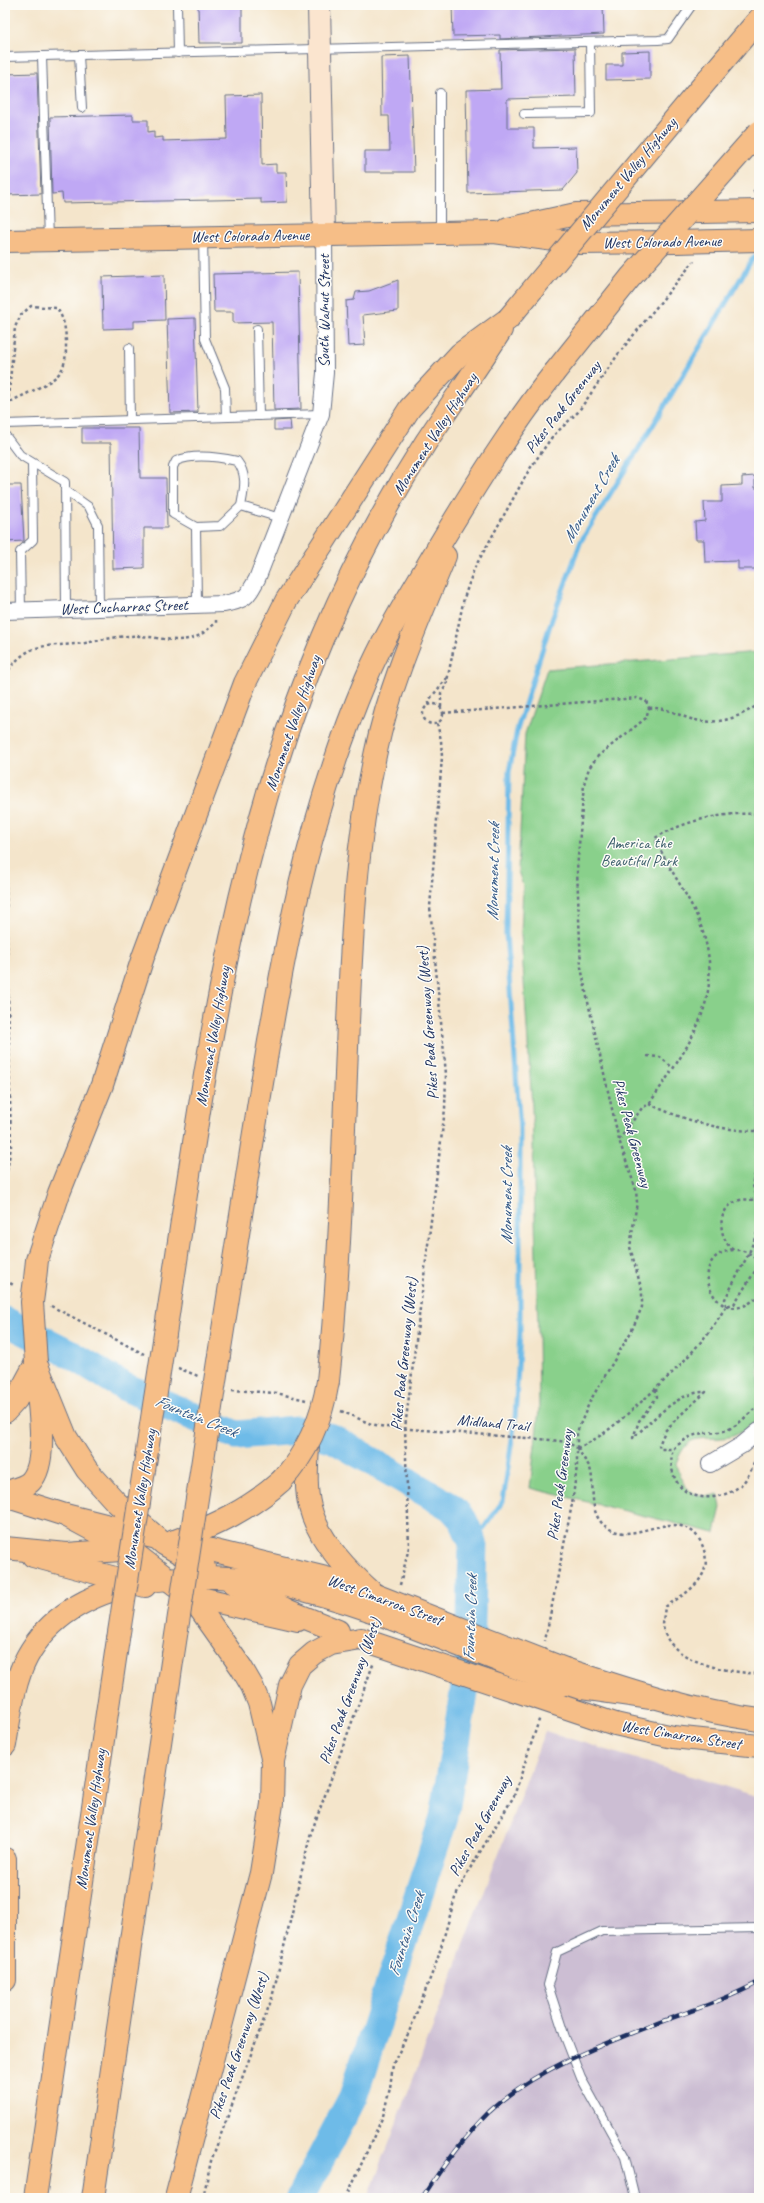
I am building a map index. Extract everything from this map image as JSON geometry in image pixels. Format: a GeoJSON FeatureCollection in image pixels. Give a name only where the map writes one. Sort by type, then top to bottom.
{"type":"FeatureCollection","features":[{"type":"Feature","properties":{"kind":"main road","name":"South Walnut Street"},"geometry":{"type":"LineString","coordinates":[[319,5],[324,234]]}},
{"type":"Feature","properties":{"kind":"main road","name":"Monument Valley Highway"},"geometry":{"type":"LineString","coordinates":[[35,2198],[118,1639],[216,1013],[235,919],[277,762],[323,636],[369,540],[427,442],[470,379],[508,319],[759,19]]}},
{"type":"Feature","properties":{"kind":"main road"},"geometry":{"type":"LineString","coordinates":[[93,2198],[173,1655],[272,1018],[288,929],[305,857],[322,801],[366,678],[396,618],[497,451],[554,373],[630,278],[759,132]]}},
{"type":"Feature","properties":{"kind":"main road","name":"West Colorado Avenue"},"geometry":{"type":"LineString","coordinates":[[494,232],[576,214],[701,212],[754,204]]}},
{"type":"Feature","properties":{"kind":"main road","name":"West Colorado Avenue"},"geometry":{"type":"LineString","coordinates":[[5,241],[494,232],[577,243],[759,240]]}},
{"type":"Feature","properties":{"kind":"main road"},"geometry":{"type":"LineString","coordinates":[[5,1493],[30,1482],[38,1468],[41,1450],[32,1302],[37,1260],[59,1193],[102,1084],[143,957],[245,683],[286,601],[410,408],[460,354],[508,319]]}},
{"type":"Feature","properties":{"kind":"main road"},"geometry":{"type":"LineString","coordinates":[[5,1548],[67,1554],[130,1550],[210,1527],[236,1514],[262,1498],[281,1481],[308,1446],[318,1423],[328,1381],[337,1283],[352,941],[358,853],[364,816],[376,749],[394,683],[471,492]]}},
{"type":"Feature","properties":{"kind":"main road"},"geometry":{"type":"LineString","coordinates":[[5,1412],[16,1400],[37,1391]]}},
{"type":"Feature","properties":{"kind":"main road"},"geometry":{"type":"LineString","coordinates":[[37,1391],[87,1470],[116,1502],[165,1541],[227,1579],[291,1612],[338,1632]]}},
{"type":"Feature","properties":{"kind":"main road"},"geometry":{"type":"LineString","coordinates":[[308,1446],[307,1491],[310,1508],[323,1537],[372,1603]]}},
{"type":"Feature","properties":{"kind":"main road","name":"West Cimarron Street"},"geometry":{"type":"LineString","coordinates":[[5,1496],[65,1515],[165,1541],[330,1579],[372,1603],[563,1677],[715,1713],[759,1720]]}},
{"type":"Feature","properties":{"kind":"main road"},"geometry":{"type":"LineString","coordinates":[[65,1515],[130,1550],[187,1595],[198,1606],[241,1667],[252,1686],[259,1703],[273,1761]]}},
{"type":"Feature","properties":{"kind":"main road","name":"West Cimarron Street"},"geometry":{"type":"LineString","coordinates":[[5,1548],[138,1584],[280,1616],[360,1638],[615,1724],[672,1737],[759,1746]]}},
{"type":"Feature","properties":{"kind":"main road"},"geometry":{"type":"LineString","coordinates":[[5,1745],[17,1683],[27,1657],[43,1634],[60,1616],[85,1601],[113,1590],[167,1579],[189,1577],[284,1585],[335,1598],[372,1603]]}},
{"type":"Feature","properties":{"kind":"main road"},"geometry":{"type":"LineString","coordinates":[[176,2198],[260,1879],[272,1804],[273,1761],[290,1685],[300,1665],[314,1652],[331,1644],[360,1638]]}},
{"type":"Feature","properties":{"kind":"main road"},"geometry":{"type":"LineString","coordinates":[[5,1859],[5,1980]]}},
{"type":"Feature","properties":{"kind":"street","name":"South Walnut Street"},"geometry":{"type":"LineString","coordinates":[[243,600],[257,578],[321,414],[324,373],[324,234]]}},
{"type":"Feature","properties":{"kind":"street","name":"West Cucharras Street"},"geometry":{"type":"LineString","coordinates":[[5,611],[224,604],[243,600]]}},
{"type":"Feature","properties":{"kind":"street"},"geometry":{"type":"LineString","coordinates":[[710,1464],[742,1445],[759,1431]]}},
{"type":"Feature","properties":{"kind":"lane"},"geometry":{"type":"LineString","coordinates":[[177,5],[178,53]]}},
{"type":"Feature","properties":{"kind":"lane"},"geometry":{"type":"LineString","coordinates":[[5,57],[320,50],[668,39],[692,5]]}},
{"type":"Feature","properties":{"kind":"lane"},"geometry":{"type":"LineString","coordinates":[[524,114],[591,113],[590,42]]}},
{"type":"Feature","properties":{"kind":"lane"},"geometry":{"type":"LineString","coordinates":[[80,55],[82,108]]}},
{"type":"Feature","properties":{"kind":"lane"},"geometry":{"type":"LineString","coordinates":[[42,56],[48,240]]}},
{"type":"Feature","properties":{"kind":"lane"},"geometry":{"type":"LineString","coordinates":[[440,93],[440,233]]}},
{"type":"Feature","properties":{"kind":"lane"},"geometry":{"type":"LineString","coordinates":[[203,237],[205,339],[225,388],[226,417]]}},
{"type":"Feature","properties":{"kind":"lane"},"geometry":{"type":"LineString","coordinates":[[257,329],[259,416]]}},
{"type":"Feature","properties":{"kind":"lane"},"geometry":{"type":"LineString","coordinates":[[129,348],[130,420]]}},
{"type":"Feature","properties":{"kind":"lane"},"geometry":{"type":"LineString","coordinates":[[5,424],[321,414]]}},
{"type":"Feature","properties":{"kind":"lane"},"geometry":{"type":"LineString","coordinates":[[5,435],[20,455],[32,464],[65,482],[66,609]]}},
{"type":"Feature","properties":{"kind":"lane"},"geometry":{"type":"LineString","coordinates":[[196,457],[222,458],[237,461],[243,469],[245,484],[241,506],[220,526],[196,527],[173,514],[173,467],[176,461],[196,457]]}},
{"type":"Feature","properties":{"kind":"lane"},"geometry":{"type":"LineString","coordinates":[[21,610],[20,552],[33,540],[32,464]]}},
{"type":"Feature","properties":{"kind":"lane"},"geometry":{"type":"LineString","coordinates":[[65,490],[89,507],[98,525],[99,608]]}},
{"type":"Feature","properties":{"kind":"lane"},"geometry":{"type":"LineString","coordinates":[[241,506],[280,518]]}},
{"type":"Feature","properties":{"kind":"lane"},"geometry":{"type":"LineString","coordinates":[[196,527],[197,605]]}},
{"type":"Feature","properties":{"kind":"lane"},"geometry":{"type":"LineString","coordinates":[[635,2198],[625,2157],[581,2078],[548,1985],[557,1952],[602,1931],[759,1928]]}},
{"type":"Feature","properties":{"kind":"path"},"geometry":{"type":"LineString","coordinates":[[754,204],[759,185]]}},
{"type":"Feature","properties":{"kind":"path","name":"Pikes Peak Greenway"},"geometry":{"type":"LineString","coordinates":[[443,713],[441,707],[441,693],[448,678],[457,629],[474,569],[529,470],[552,437],[578,412],[618,353],[698,256]]}},
{"type":"Feature","properties":{"kind":"path"},"geometry":{"type":"LineString","coordinates":[[5,409],[8,403],[13,338],[15,327],[21,315],[31,306],[57,308],[63,317],[66,335],[66,358],[61,372],[45,384],[8,403]]}},
{"type":"Feature","properties":{"kind":"path"},"geometry":{"type":"LineString","coordinates":[[5,675],[12,665],[27,652],[43,645],[84,643],[112,636],[138,636],[170,641],[195,638],[216,623],[224,604]]}},
{"type":"Feature","properties":{"kind":"path"},"geometry":{"type":"LineString","coordinates":[[448,678],[429,700],[429,704],[423,709],[423,717],[428,723],[437,723],[442,719],[443,713],[456,711],[637,698],[646,701],[649,708],[669,710],[691,719],[716,722],[740,716],[759,704]]}},
{"type":"Feature","properties":{"kind":"path"},"geometry":{"type":"LineString","coordinates":[[429,704],[437,704],[441,707]]}},
{"type":"Feature","properties":{"kind":"path","name":"Pikes Peak Greenway"},"geometry":{"type":"LineString","coordinates":[[545,1646],[572,1504],[577,1432],[590,1401],[631,1332],[642,1307],[642,1291],[630,1247],[637,1202],[636,1190],[619,1140],[581,967],[577,870],[584,784],[589,768],[598,756],[646,718],[649,708]]}},
{"type":"Feature","properties":{"kind":"path","name":"Pikes Peak Greenway (West)"},"geometry":{"type":"LineString","coordinates":[[399,1588],[409,1547],[405,1428],[446,1109],[446,1074],[430,907],[442,757],[441,740],[437,723]]}},
{"type":"Feature","properties":{"kind":"path"},"geometry":{"type":"LineString","coordinates":[[619,1140],[642,1108],[648,1104],[694,1035],[703,1016],[708,992],[709,967],[705,940],[699,921],[655,838],[668,830],[697,821],[725,815],[759,814]]}},
{"type":"Feature","properties":{"kind":"path"},"geometry":{"type":"LineString","coordinates":[[5,838],[11,1147],[5,1183]]}},
{"type":"Feature","properties":{"kind":"path"},"geometry":{"type":"LineString","coordinates":[[647,1056],[660,1057],[673,1068]]}},
{"type":"Feature","properties":{"kind":"path"},"geometry":{"type":"LineString","coordinates":[[648,1104],[702,1124],[730,1129],[759,1131]]}},
{"type":"Feature","properties":{"kind":"path"},"geometry":{"type":"LineString","coordinates":[[733,1250],[722,1234],[723,1216],[727,1208],[739,1200],[759,1200],[752,1185],[754,1175],[759,1169]]}},
{"type":"Feature","properties":{"kind":"path"},"geometry":{"type":"LineString","coordinates":[[759,1228],[749,1253],[725,1299],[726,1306],[714,1326],[656,1389],[617,1423],[587,1444],[577,1448],[589,1467],[591,1493],[600,1521],[609,1529],[623,1533],[634,1533],[664,1524],[677,1525],[692,1532],[702,1543],[706,1557],[705,1572],[694,1588],[665,1607],[664,1630],[674,1647],[681,1653],[722,1670],[759,1674]]}},
{"type":"Feature","properties":{"kind":"path"},"geometry":{"type":"LineString","coordinates":[[726,1306],[734,1304],[759,1264],[749,1253],[733,1250],[718,1256],[708,1269],[707,1277],[711,1293],[716,1299],[726,1306],[736,1307],[746,1306],[759,1295]]}},
{"type":"Feature","properties":{"kind":"path"},"geometry":{"type":"LineString","coordinates":[[656,1389],[657,1397],[639,1422],[633,1438],[649,1422],[679,1400],[706,1392],[665,1431],[659,1445],[660,1449],[673,1449]]}},
{"type":"Feature","properties":{"kind":"path","name":"Midland Trail"},"geometry":{"type":"LineString","coordinates":[[405,1428],[551,1440],[567,1442],[577,1448]]}},
{"type":"Feature","properties":{"kind":"path"},"geometry":{"type":"LineString","coordinates":[[704,1498],[728,1494],[743,1484],[759,1453]]}},
{"type":"Feature","properties":{"kind":"path","name":"Pikes Peak Greenway (West)"},"geometry":{"type":"LineString","coordinates":[[204,2198],[211,2161],[272,1998],[310,1836],[375,1659]]}},
{"type":"Feature","properties":{"kind":"path","name":"Pikes Peak Greenway"},"geometry":{"type":"LineString","coordinates":[[346,2198],[383,2116],[393,2064],[409,2032],[437,1961],[455,1898],[466,1875],[514,1796],[536,1732],[541,1711]]}},
{"type":"Feature","properties":{"kind":"shaded area"},"geometry":{"type":"Polygon","coordinates":[[[545,1731],[759,1797],[759,2198],[368,2198],[545,1731]]]}},
{"type":"Feature","properties":{"kind":"green space","name":"America the Beautiful Park"},"geometry":{"type":"Polygon","coordinates":[[[759,652],[759,1419],[745,1430],[733,1436],[704,1438],[692,1441],[686,1445],[676,1463],[684,1485],[689,1490],[701,1496],[718,1494],[721,1507],[715,1533],[530,1488],[539,1410],[538,1331],[532,1107],[521,934],[523,886],[518,871],[525,734],[547,669],[759,652]]]}},
{"type":"Feature","properties":{"kind":"building"},"geometry":{"type":"Polygon","coordinates":[[[198,5],[242,5],[242,43],[199,43],[198,5]]]}},
{"type":"Feature","properties":{"kind":"building"},"geometry":{"type":"Polygon","coordinates":[[[452,5],[603,5],[604,34],[500,39],[500,35],[453,36],[452,5]]]}},
{"type":"Feature","properties":{"kind":"building"},"geometry":{"type":"Polygon","coordinates":[[[575,48],[576,97],[507,99],[507,128],[534,128],[534,148],[576,147],[577,173],[563,190],[468,193],[466,90],[501,89],[500,50],[575,48]]]}},
{"type":"Feature","properties":{"kind":"building"},"geometry":{"type":"Polygon","coordinates":[[[650,51],[650,79],[606,80],[606,65],[622,65],[622,52],[650,51]]]}},
{"type":"Feature","properties":{"kind":"building"},"geometry":{"type":"Polygon","coordinates":[[[410,56],[414,172],[365,172],[365,151],[390,151],[389,116],[382,116],[381,57],[410,56]]]}},
{"type":"Feature","properties":{"kind":"building"},"geometry":{"type":"Polygon","coordinates":[[[37,73],[41,194],[5,195],[5,74],[37,73]]]}},
{"type":"Feature","properties":{"kind":"building"},"geometry":{"type":"Polygon","coordinates":[[[261,95],[262,165],[276,164],[276,172],[286,172],[287,202],[261,203],[261,199],[63,203],[62,193],[52,194],[50,117],[133,115],[133,120],[148,120],[148,132],[154,131],[154,138],[163,137],[163,141],[227,139],[226,96],[261,95]]]}},
{"type":"Feature","properties":{"kind":"building"},"geometry":{"type":"Polygon","coordinates":[[[298,272],[301,409],[274,410],[272,322],[233,323],[233,312],[214,312],[213,274],[298,272]]]}},
{"type":"Feature","properties":{"kind":"building"},"geometry":{"type":"Polygon","coordinates":[[[164,275],[165,320],[134,321],[134,328],[103,329],[102,277],[164,275]]]}},
{"type":"Feature","properties":{"kind":"building"},"geometry":{"type":"Polygon","coordinates":[[[398,280],[398,311],[363,315],[365,345],[348,346],[346,301],[354,300],[356,292],[369,291],[398,280]]]}},
{"type":"Feature","properties":{"kind":"building"},"geometry":{"type":"Polygon","coordinates":[[[195,318],[198,412],[170,413],[167,319],[195,318]]]}},
{"type":"Feature","properties":{"kind":"building"},"geometry":{"type":"Polygon","coordinates":[[[290,420],[291,430],[274,430],[274,421],[290,420]]]}},
{"type":"Feature","properties":{"kind":"building"},"geometry":{"type":"Polygon","coordinates":[[[82,428],[139,428],[140,478],[166,478],[167,528],[144,528],[144,568],[113,569],[111,443],[82,443],[82,428]]]}},
{"type":"Feature","properties":{"kind":"building"},"geometry":{"type":"Polygon","coordinates":[[[755,476],[755,488],[759,488],[759,569],[738,569],[738,561],[705,562],[704,540],[696,540],[695,522],[705,521],[704,502],[722,502],[722,486],[742,485],[742,477],[755,476]]]}},
{"type":"Feature","properties":{"kind":"building"},"geometry":{"type":"Polygon","coordinates":[[[5,485],[21,485],[24,541],[5,542],[5,485]]]}},
{"type":"Feature","properties":{"kind":"waterway","name":"Monument Creek"},"geometry":{"type":"LineString","coordinates":[[473,1543],[503,1501],[515,1419],[520,1333],[520,1129],[506,933],[509,772],[517,730],[550,625],[581,541],[655,422],[751,261],[759,253]]}},
{"type":"Feature","properties":{"kind":"waterway","name":"Fountain Creek"},"geometry":{"type":"LineString","coordinates":[[5,1321],[69,1353],[123,1386],[236,1435],[297,1430],[332,1438],[451,1507],[463,1520],[473,1543],[470,1656],[444,1817],[353,2097],[300,2198]]}},
{"type":"Feature","properties":{"kind":"railway"},"geometry":{"type":"LineString","coordinates":[[422,2198],[453,2153],[479,2122],[506,2097],[525,2084],[568,2060],[590,2050],[721,2000],[759,1982]]}}]}
